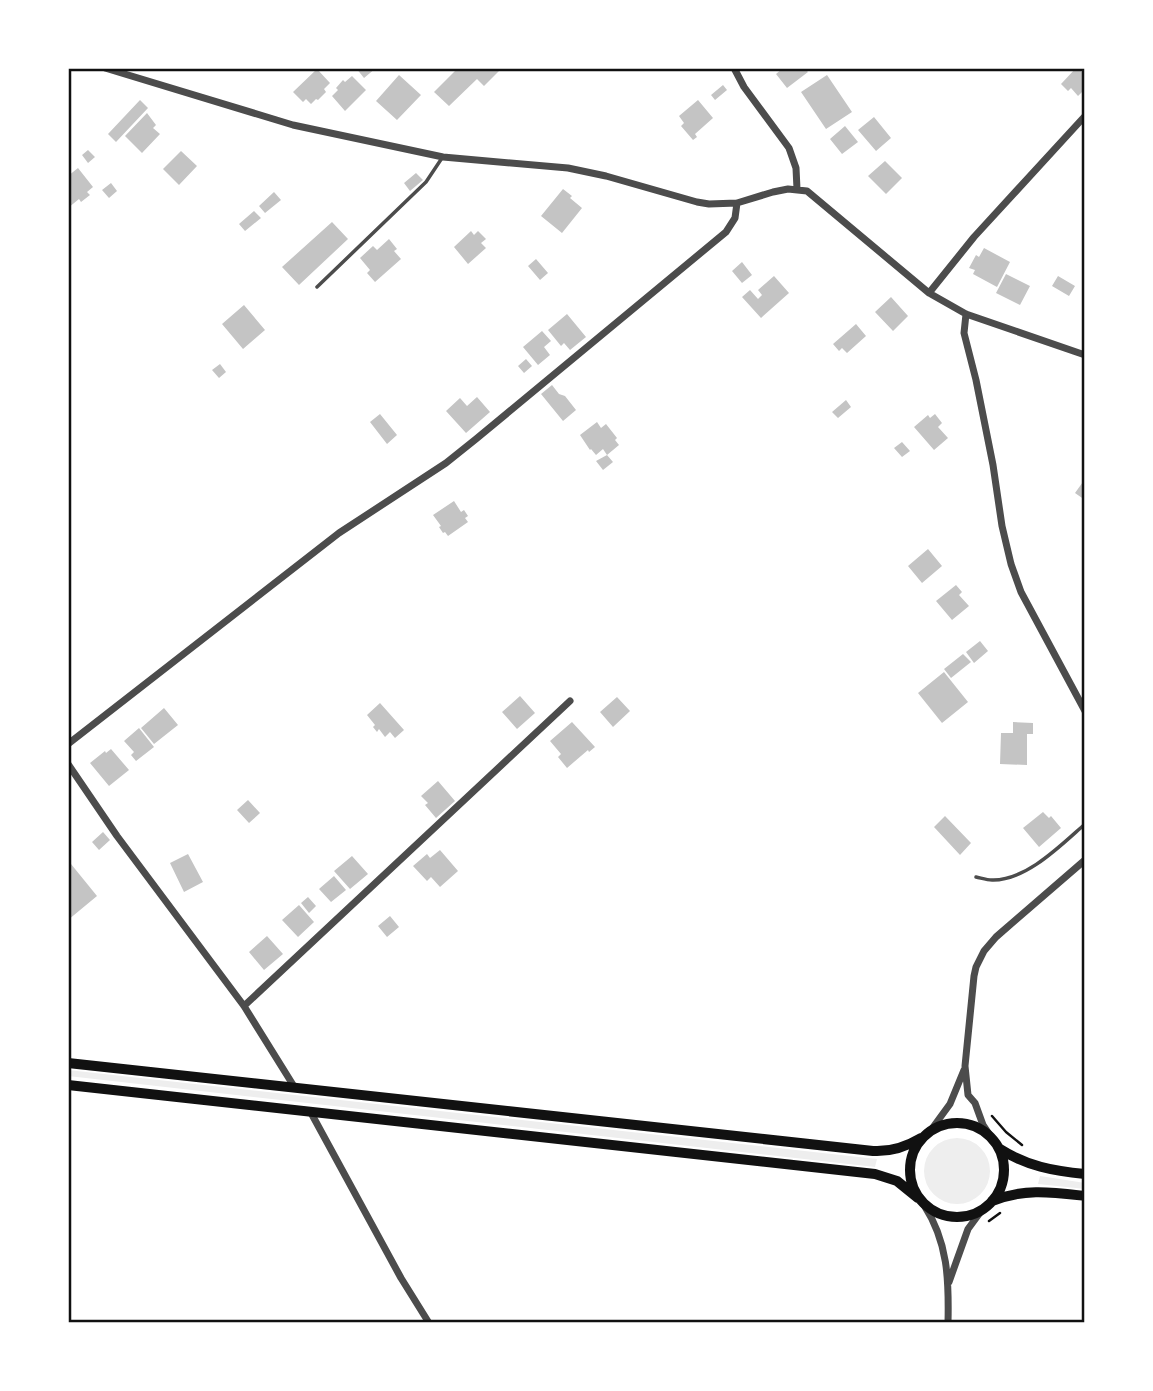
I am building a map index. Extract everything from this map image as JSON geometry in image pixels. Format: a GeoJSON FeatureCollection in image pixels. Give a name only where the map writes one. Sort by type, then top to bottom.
{"type":"FeatureCollection","features":[{"type":"Feature","properties":{"kind":"main road"},"geometry":{"type":"LineString","coordinates":[[68,1063],[873,1151],[892,1150],[912,1144],[931,1130],[946,1124],[962,1123],[978,1127],[991,1137],[1000,1149],[1016,1160],[1054,1171],[1085,1174]]}},
{"type":"Feature","properties":{"kind":"main road"},"geometry":{"type":"LineString","coordinates":[[68,1085],[875,1174],[897,1181],[937,1213],[952,1217],[968,1216],[982,1210],[992,1201],[1004,1176],[1000,1149]]}},
{"type":"Feature","properties":{"kind":"main road"},"geometry":{"type":"LineString","coordinates":[[921,1138],[913,1152],[909,1168],[911,1183],[921,1201]]}},
{"type":"Feature","properties":{"kind":"main road"},"geometry":{"type":"LineString","coordinates":[[992,1201],[1032,1191],[1085,1196]]}},
{"type":"Feature","properties":{"kind":"street"},"geometry":{"type":"LineString","coordinates":[[105,68],[293,125],[443,157],[568,168],[697,202],[737,203],[773,191],[807,191],[929,293],[966,314],[1085,355]]}},
{"type":"Feature","properties":{"kind":"street"},"geometry":{"type":"LineString","coordinates":[[734,68],[744,87],[789,148],[796,167],[797,189]]}},
{"type":"Feature","properties":{"kind":"street"},"geometry":{"type":"LineString","coordinates":[[929,293],[974,237],[1085,116]]}},
{"type":"Feature","properties":{"kind":"street"},"geometry":{"type":"LineString","coordinates":[[68,744],[339,533],[466,447],[726,232],[735,218],[737,203]]}},
{"type":"Feature","properties":{"kind":"street"},"geometry":{"type":"LineString","coordinates":[[966,314],[964,333],[976,380],[1011,564],[1021,592],[1085,711]]}},
{"type":"Feature","properties":{"kind":"street"},"geometry":{"type":"LineString","coordinates":[[244,1006],[570,701]]}},
{"type":"Feature","properties":{"kind":"street"},"geometry":{"type":"LineString","coordinates":[[68,764],[117,836],[244,1006],[295,1087]]}},
{"type":"Feature","properties":{"kind":"street"},"geometry":{"type":"LineString","coordinates":[[991,1137],[968,1095],[965,1066],[976,967],[984,951],[996,937],[1085,860]]}},
{"type":"Feature","properties":{"kind":"street"},"geometry":{"type":"LineString","coordinates":[[931,1130],[950,1104],[965,1066]]}},
{"type":"Feature","properties":{"kind":"street"},"geometry":{"type":"LineString","coordinates":[[310,1111],[401,1278],[429,1323]]}},
{"type":"Feature","properties":{"kind":"street"},"geometry":{"type":"LineString","coordinates":[[921,1201],[933,1218],[943,1248],[949,1283],[948,1323]]}},
{"type":"Feature","properties":{"kind":"street"},"geometry":{"type":"LineString","coordinates":[[949,1283],[968,1229],[982,1210]]}},
{"type":"Feature","properties":{"kind":"lane"},"geometry":{"type":"LineString","coordinates":[[317,287],[426,182],[443,157]]}},
{"type":"Feature","properties":{"kind":"lane"},"geometry":{"type":"LineString","coordinates":[[976,877],[992,880],[1012,877],[1030,868],[1085,824]]}},
{"type":"Feature","properties":{"kind":"path"},"geometry":{"type":"LineString","coordinates":[[992,1115],[1006,1132],[1025,1147]]}},
{"type":"Feature","properties":{"kind":"path"},"geometry":{"type":"LineString","coordinates":[[986,1223],[1005,1209]]}},
{"type":"Feature","properties":{"kind":"shaded area"},"geometry":{"type":"Polygon","coordinates":[[[68,1070],[877,1159],[875,1167],[68,1076],[68,1070]]]}},
{"type":"Feature","properties":{"kind":"shaded area"},"geometry":{"type":"Polygon","coordinates":[[[963,1138],[981,1147],[988,1158],[988,1184],[981,1195],[970,1202],[951,1204],[933,1195],[926,1184],[924,1165],[933,1147],[944,1140],[963,1138]]]}},
{"type":"Feature","properties":{"kind":"shaded area"},"geometry":{"type":"Polygon","coordinates":[[[1040,1176],[1085,1183],[1085,1189],[1038,1184],[1040,1176]]]}},
{"type":"Feature","properties":{"kind":"building"},"geometry":{"type":"Polygon","coordinates":[[[356,68],[376,68],[364,78],[356,68]]]}},
{"type":"Feature","properties":{"kind":"building"},"geometry":{"type":"Polygon","coordinates":[[[458,68],[502,68],[484,86],[477,79],[449,106],[434,92],[458,68]]]}},
{"type":"Feature","properties":{"kind":"building"},"geometry":{"type":"Polygon","coordinates":[[[783,68],[808,68],[808,72],[787,88],[776,74],[783,68]]]}},
{"type":"Feature","properties":{"kind":"building"},"geometry":{"type":"Polygon","coordinates":[[[1076,68],[1085,75],[1085,89],[1078,96],[1071,88],[1068,91],[1061,84],[1076,68]]]}},
{"type":"Feature","properties":{"kind":"building"},"geometry":{"type":"Polygon","coordinates":[[[317,69],[330,83],[318,100],[311,104],[306,99],[303,102],[293,92],[317,69]]]}},
{"type":"Feature","properties":{"kind":"building"},"geometry":{"type":"Polygon","coordinates":[[[399,75],[421,95],[397,120],[376,101],[399,75]]]}},
{"type":"Feature","properties":{"kind":"building"},"geometry":{"type":"Polygon","coordinates":[[[827,75],[852,112],[826,129],[801,92],[827,75]]]}},
{"type":"Feature","properties":{"kind":"building"},"geometry":{"type":"Polygon","coordinates":[[[352,76],[366,90],[345,111],[332,96],[343,80],[345,82],[352,76]]]}},
{"type":"Feature","properties":{"kind":"building"},"geometry":{"type":"Polygon","coordinates":[[[723,85],[727,90],[715,100],[711,95],[723,85]]]}},
{"type":"Feature","properties":{"kind":"building"},"geometry":{"type":"Polygon","coordinates":[[[140,100],[148,108],[116,142],[108,134],[140,100]]]}},
{"type":"Feature","properties":{"kind":"building"},"geometry":{"type":"Polygon","coordinates":[[[698,100],[713,118],[695,134],[697,137],[693,140],[681,126],[684,123],[679,116],[698,100]]]}},
{"type":"Feature","properties":{"kind":"building"},"geometry":{"type":"Polygon","coordinates":[[[147,113],[156,125],[153,128],[160,134],[142,153],[125,136],[147,113]]]}},
{"type":"Feature","properties":{"kind":"building"},"geometry":{"type":"Polygon","coordinates":[[[874,117],[891,138],[876,151],[858,130],[874,117]]]}},
{"type":"Feature","properties":{"kind":"building"},"geometry":{"type":"Polygon","coordinates":[[[845,126],[858,142],[842,154],[830,139],[845,126]]]}},
{"type":"Feature","properties":{"kind":"building"},"geometry":{"type":"Polygon","coordinates":[[[88,150],[95,157],[88,163],[82,155],[88,150]]]}},
{"type":"Feature","properties":{"kind":"building"},"geometry":{"type":"Polygon","coordinates":[[[181,151],[197,166],[179,185],[163,169],[181,151]]]}},
{"type":"Feature","properties":{"kind":"building"},"geometry":{"type":"Polygon","coordinates":[[[885,161],[902,178],[886,194],[868,176],[885,161]]]}},
{"type":"Feature","properties":{"kind":"building"},"geometry":{"type":"Polygon","coordinates":[[[78,168],[93,187],[87,192],[90,195],[81,202],[79,199],[68,208],[68,176],[78,168]]]}},
{"type":"Feature","properties":{"kind":"building"},"geometry":{"type":"Polygon","coordinates":[[[416,173],[423,180],[410,191],[404,183],[416,173]]]}},
{"type":"Feature","properties":{"kind":"building"},"geometry":{"type":"Polygon","coordinates":[[[111,183],[117,191],[109,198],[102,190],[111,183]]]}},
{"type":"Feature","properties":{"kind":"building"},"geometry":{"type":"Polygon","coordinates":[[[563,189],[582,208],[562,233],[541,216],[563,189]]]}},
{"type":"Feature","properties":{"kind":"building"},"geometry":{"type":"Polygon","coordinates":[[[274,192],[281,200],[265,213],[259,206],[274,192]]]}},
{"type":"Feature","properties":{"kind":"building"},"geometry":{"type":"Polygon","coordinates":[[[254,211],[261,218],[245,231],[239,224],[254,211]]]}},
{"type":"Feature","properties":{"kind":"building"},"geometry":{"type":"Polygon","coordinates":[[[332,222],[348,239],[299,285],[282,267],[332,222]]]}},
{"type":"Feature","properties":{"kind":"building"},"geometry":{"type":"Polygon","coordinates":[[[471,231],[474,235],[478,231],[486,239],[481,243],[486,248],[468,264],[454,247],[471,231]]]}},
{"type":"Feature","properties":{"kind":"building"},"geometry":{"type":"Polygon","coordinates":[[[389,239],[401,259],[375,282],[367,273],[370,270],[360,258],[373,246],[377,250],[389,239]]]}},
{"type":"Feature","properties":{"kind":"building"},"geometry":{"type":"Polygon","coordinates":[[[984,248],[1010,262],[997,287],[973,274],[975,270],[969,268],[976,255],[979,257],[984,248]]]}},
{"type":"Feature","properties":{"kind":"building"},"geometry":{"type":"Polygon","coordinates":[[[536,259],[548,273],[540,280],[528,266],[536,259]]]}},
{"type":"Feature","properties":{"kind":"building"},"geometry":{"type":"Polygon","coordinates":[[[742,262],[752,275],[742,283],[732,271],[742,262]]]}},
{"type":"Feature","properties":{"kind":"building"},"geometry":{"type":"Polygon","coordinates":[[[1006,274],[1030,286],[1020,305],[996,293],[1006,274]]]}},
{"type":"Feature","properties":{"kind":"building"},"geometry":{"type":"Polygon","coordinates":[[[774,276],[789,293],[761,318],[742,297],[750,290],[758,299],[762,295],[758,290],[774,276]]]}},
{"type":"Feature","properties":{"kind":"building"},"geometry":{"type":"Polygon","coordinates":[[[1058,276],[1075,286],[1069,296],[1052,286],[1058,276]]]}},
{"type":"Feature","properties":{"kind":"building"},"geometry":{"type":"Polygon","coordinates":[[[891,297],[908,316],[893,331],[875,312],[891,297]]]}},
{"type":"Feature","properties":{"kind":"building"},"geometry":{"type":"Polygon","coordinates":[[[244,305],[265,330],[243,349],[222,324],[244,305]]]}},
{"type":"Feature","properties":{"kind":"building"},"geometry":{"type":"Polygon","coordinates":[[[567,314],[586,337],[570,350],[564,343],[561,346],[548,330],[567,314]]]}},
{"type":"Feature","properties":{"kind":"building"},"geometry":{"type":"Polygon","coordinates":[[[856,324],[866,336],[847,353],[842,348],[839,351],[833,344],[856,324]]]}},
{"type":"Feature","properties":{"kind":"building"},"geometry":{"type":"Polygon","coordinates":[[[542,331],[551,341],[544,347],[550,355],[538,365],[523,347],[542,331]]]}},
{"type":"Feature","properties":{"kind":"building"},"geometry":{"type":"Polygon","coordinates":[[[526,359],[532,366],[524,373],[518,366],[526,359]]]}},
{"type":"Feature","properties":{"kind":"building"},"geometry":{"type":"Polygon","coordinates":[[[220,364],[226,372],[219,378],[212,370],[220,364]]]}},
{"type":"Feature","properties":{"kind":"building"},"geometry":{"type":"Polygon","coordinates":[[[552,385],[576,410],[563,421],[541,394],[552,385]]]}},
{"type":"Feature","properties":{"kind":"building"},"geometry":{"type":"Polygon","coordinates":[[[477,397],[490,412],[466,433],[446,411],[460,398],[467,406],[477,397]]]}},
{"type":"Feature","properties":{"kind":"building"},"geometry":{"type":"Polygon","coordinates":[[[846,400],[851,407],[838,418],[832,412],[846,400]]]}},
{"type":"Feature","properties":{"kind":"building"},"geometry":{"type":"Polygon","coordinates":[[[380,414],[397,435],[387,444],[370,422],[380,414]]]}},
{"type":"Feature","properties":{"kind":"building"},"geometry":{"type":"Polygon","coordinates":[[[935,414],[942,423],[938,427],[948,438],[934,450],[914,427],[928,415],[930,418],[935,414]]]}},
{"type":"Feature","properties":{"kind":"building"},"geometry":{"type":"Polygon","coordinates":[[[597,422],[601,428],[606,424],[617,438],[615,440],[619,445],[607,455],[603,449],[596,455],[580,435],[597,422]]]}},
{"type":"Feature","properties":{"kind":"building"},"geometry":{"type":"Polygon","coordinates":[[[902,442],[910,451],[902,457],[894,448],[902,442]]]}},
{"type":"Feature","properties":{"kind":"building"},"geometry":{"type":"Polygon","coordinates":[[[607,455],[613,462],[603,470],[596,461],[607,455]]]}},
{"type":"Feature","properties":{"kind":"building"},"geometry":{"type":"Polygon","coordinates":[[[1085,479],[1085,500],[1075,493],[1085,479]]]}},
{"type":"Feature","properties":{"kind":"building"},"geometry":{"type":"Polygon","coordinates":[[[454,501],[461,512],[464,510],[468,516],[465,518],[468,522],[448,536],[443,533],[433,515],[454,501]]]}},
{"type":"Feature","properties":{"kind":"building"},"geometry":{"type":"Polygon","coordinates":[[[928,549],[942,566],[922,583],[908,566],[928,549]]]}},
{"type":"Feature","properties":{"kind":"building"},"geometry":{"type":"Polygon","coordinates":[[[956,585],[962,592],[959,595],[969,606],[952,620],[936,601],[956,585]]]}},
{"type":"Feature","properties":{"kind":"building"},"geometry":{"type":"Polygon","coordinates":[[[980,641],[988,651],[974,663],[966,652],[980,641]]]}},
{"type":"Feature","properties":{"kind":"building"},"geometry":{"type":"Polygon","coordinates":[[[963,654],[971,662],[951,678],[944,669],[963,654]]]}},
{"type":"Feature","properties":{"kind":"building"},"geometry":{"type":"Polygon","coordinates":[[[944,672],[968,702],[942,723],[918,693],[944,672]]]}},
{"type":"Feature","properties":{"kind":"building"},"geometry":{"type":"Polygon","coordinates":[[[520,696],[535,713],[517,729],[502,712],[520,696]]]}},
{"type":"Feature","properties":{"kind":"building"},"geometry":{"type":"Polygon","coordinates":[[[617,697],[630,711],[613,727],[600,712],[617,697]]]}},
{"type":"Feature","properties":{"kind":"building"},"geometry":{"type":"Polygon","coordinates":[[[380,703],[404,730],[395,738],[390,732],[385,737],[379,729],[377,732],[367,715],[380,703]]]}},
{"type":"Feature","properties":{"kind":"building"},"geometry":{"type":"Polygon","coordinates":[[[164,708],[178,725],[154,744],[141,728],[164,708]]]}},
{"type":"Feature","properties":{"kind":"building"},"geometry":{"type":"Polygon","coordinates":[[[572,722],[595,747],[567,768],[558,757],[561,754],[550,741],[572,722]]]}},
{"type":"Feature","properties":{"kind":"building"},"geometry":{"type":"Polygon","coordinates":[[[1013,722],[1033,723],[1033,734],[1027,734],[1027,765],[1000,764],[1001,733],[1013,733],[1013,722]]]}},
{"type":"Feature","properties":{"kind":"building"},"geometry":{"type":"Polygon","coordinates":[[[139,728],[154,747],[136,761],[131,755],[134,752],[124,741],[139,728]]]}},
{"type":"Feature","properties":{"kind":"building"},"geometry":{"type":"Polygon","coordinates":[[[111,749],[129,770],[109,786],[90,763],[111,749]]]}},
{"type":"Feature","properties":{"kind":"building"},"geometry":{"type":"Polygon","coordinates":[[[438,781],[455,801],[436,818],[421,796],[438,781]]]}},
{"type":"Feature","properties":{"kind":"building"},"geometry":{"type":"Polygon","coordinates":[[[248,800],[260,813],[249,823],[237,810],[248,800]]]}},
{"type":"Feature","properties":{"kind":"building"},"geometry":{"type":"Polygon","coordinates":[[[1043,812],[1049,818],[1051,816],[1061,828],[1039,847],[1023,828],[1043,812]]]}},
{"type":"Feature","properties":{"kind":"building"},"geometry":{"type":"Polygon","coordinates":[[[945,816],[971,843],[960,855],[934,827],[945,816]]]}},
{"type":"Feature","properties":{"kind":"building"},"geometry":{"type":"Polygon","coordinates":[[[103,832],[110,840],[99,850],[92,842],[103,832]]]}},
{"type":"Feature","properties":{"kind":"building"},"geometry":{"type":"Polygon","coordinates":[[[440,850],[458,871],[440,887],[431,877],[427,881],[413,866],[427,854],[430,858],[440,850]]]}},
{"type":"Feature","properties":{"kind":"building"},"geometry":{"type":"Polygon","coordinates":[[[188,854],[203,882],[184,892],[170,863],[188,854]]]}},
{"type":"Feature","properties":{"kind":"building"},"geometry":{"type":"Polygon","coordinates":[[[352,856],[368,874],[350,889],[334,871],[352,856]]]}},
{"type":"Feature","properties":{"kind":"building"},"geometry":{"type":"Polygon","coordinates":[[[71,864],[97,896],[68,920],[68,866],[71,864]]]}},
{"type":"Feature","properties":{"kind":"building"},"geometry":{"type":"Polygon","coordinates":[[[334,876],[346,890],[331,902],[319,889],[334,876]]]}},
{"type":"Feature","properties":{"kind":"building"},"geometry":{"type":"Polygon","coordinates":[[[308,897],[316,906],[309,913],[301,903],[308,897]]]}},
{"type":"Feature","properties":{"kind":"building"},"geometry":{"type":"Polygon","coordinates":[[[299,905],[314,922],[298,937],[282,920],[299,905]]]}},
{"type":"Feature","properties":{"kind":"building"},"geometry":{"type":"Polygon","coordinates":[[[390,916],[399,927],[387,937],[378,926],[390,916]]]}},
{"type":"Feature","properties":{"kind":"building"},"geometry":{"type":"Polygon","coordinates":[[[267,936],[283,954],[264,970],[249,952],[267,936]]]}}]}
